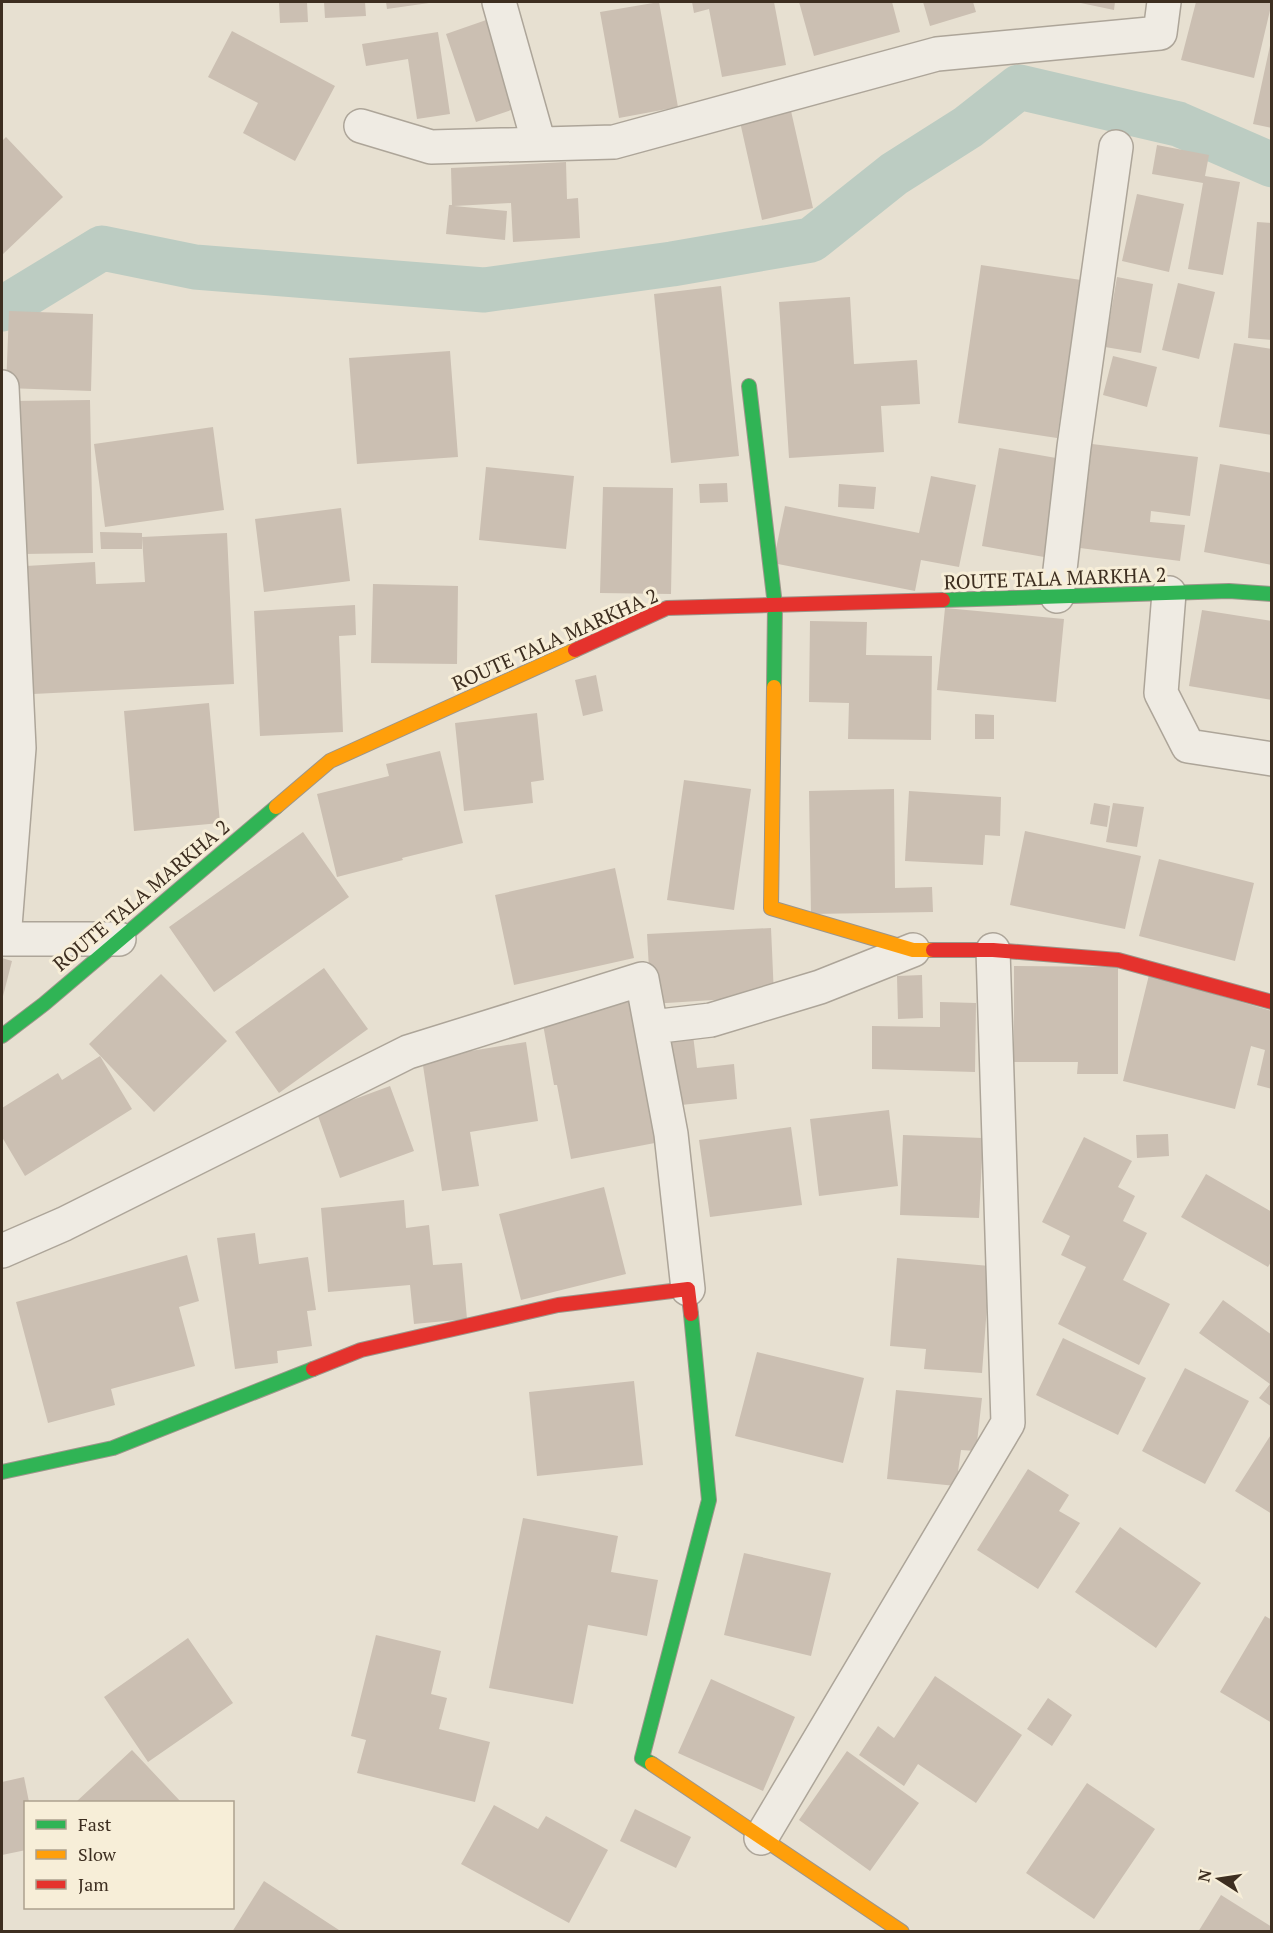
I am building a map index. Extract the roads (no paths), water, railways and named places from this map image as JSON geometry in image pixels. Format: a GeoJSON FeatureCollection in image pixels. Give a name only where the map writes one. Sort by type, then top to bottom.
{"type":"FeatureCollection","features":[{"type":"Feature","properties":{"kind":"street"},"geometry":{"type":"LineString","coordinates":[[499,2],[539,144]]}},
{"type":"Feature","properties":{"kind":"street"},"geometry":{"type":"LineString","coordinates":[[361,126],[431,147],[614,142],[938,54],[1160,33],[1164,2]]}},
{"type":"Feature","properties":{"kind":"street"},"geometry":{"type":"LineString","coordinates":[[1057,596],[1075,435],[1116,147]]}},
{"type":"Feature","properties":{"kind":"street"},"geometry":{"type":"LineString","coordinates":[[749,386],[775,605],[771,908],[913,950],[993,950],[1118,960],[1272,1002]]}},
{"type":"Feature","properties":{"kind":"street"},"geometry":{"type":"LineString","coordinates":[[2,387],[6,549],[19,748],[3,939],[119,939]]}},
{"type":"Feature","properties":{"kind":"street","name":"ROUTE TALA MARKHA 2"},"geometry":{"type":"LineString","coordinates":[[2,1036],[44,1004],[330,762],[667,608],[1229,591],[1272,594]]}},
{"type":"Feature","properties":{"kind":"street"},"geometry":{"type":"LineString","coordinates":[[1169,593],[1161,693],[1188,746],[1272,759]]}},
{"type":"Feature","properties":{"kind":"street"},"geometry":{"type":"LineString","coordinates":[[652,1027],[711,1020],[820,987],[913,950]]}},
{"type":"Feature","properties":{"kind":"street"},"geometry":{"type":"LineString","coordinates":[[761,1838],[1008,1423],[993,950]]}},
{"type":"Feature","properties":{"kind":"street"},"geometry":{"type":"LineString","coordinates":[[2,1251],[64,1224],[408,1053],[642,979],[671,1134],[695,1346],[709,1500],[642,1758],[902,1932]]}},
{"type":"Feature","properties":{"kind":"street"},"geometry":{"type":"LineString","coordinates":[[2,1472],[112,1448],[361,1350],[558,1305],[688,1289]]}},
{"type":"Feature","properties":{"kind":"waterway"},"geometry":{"type":"LineString","coordinates":[[2,309],[102,248],[195,267],[484,290],[672,264],[811,240],[894,174],[968,127],[1019,87],[1178,124],[1272,165]]}}]}
